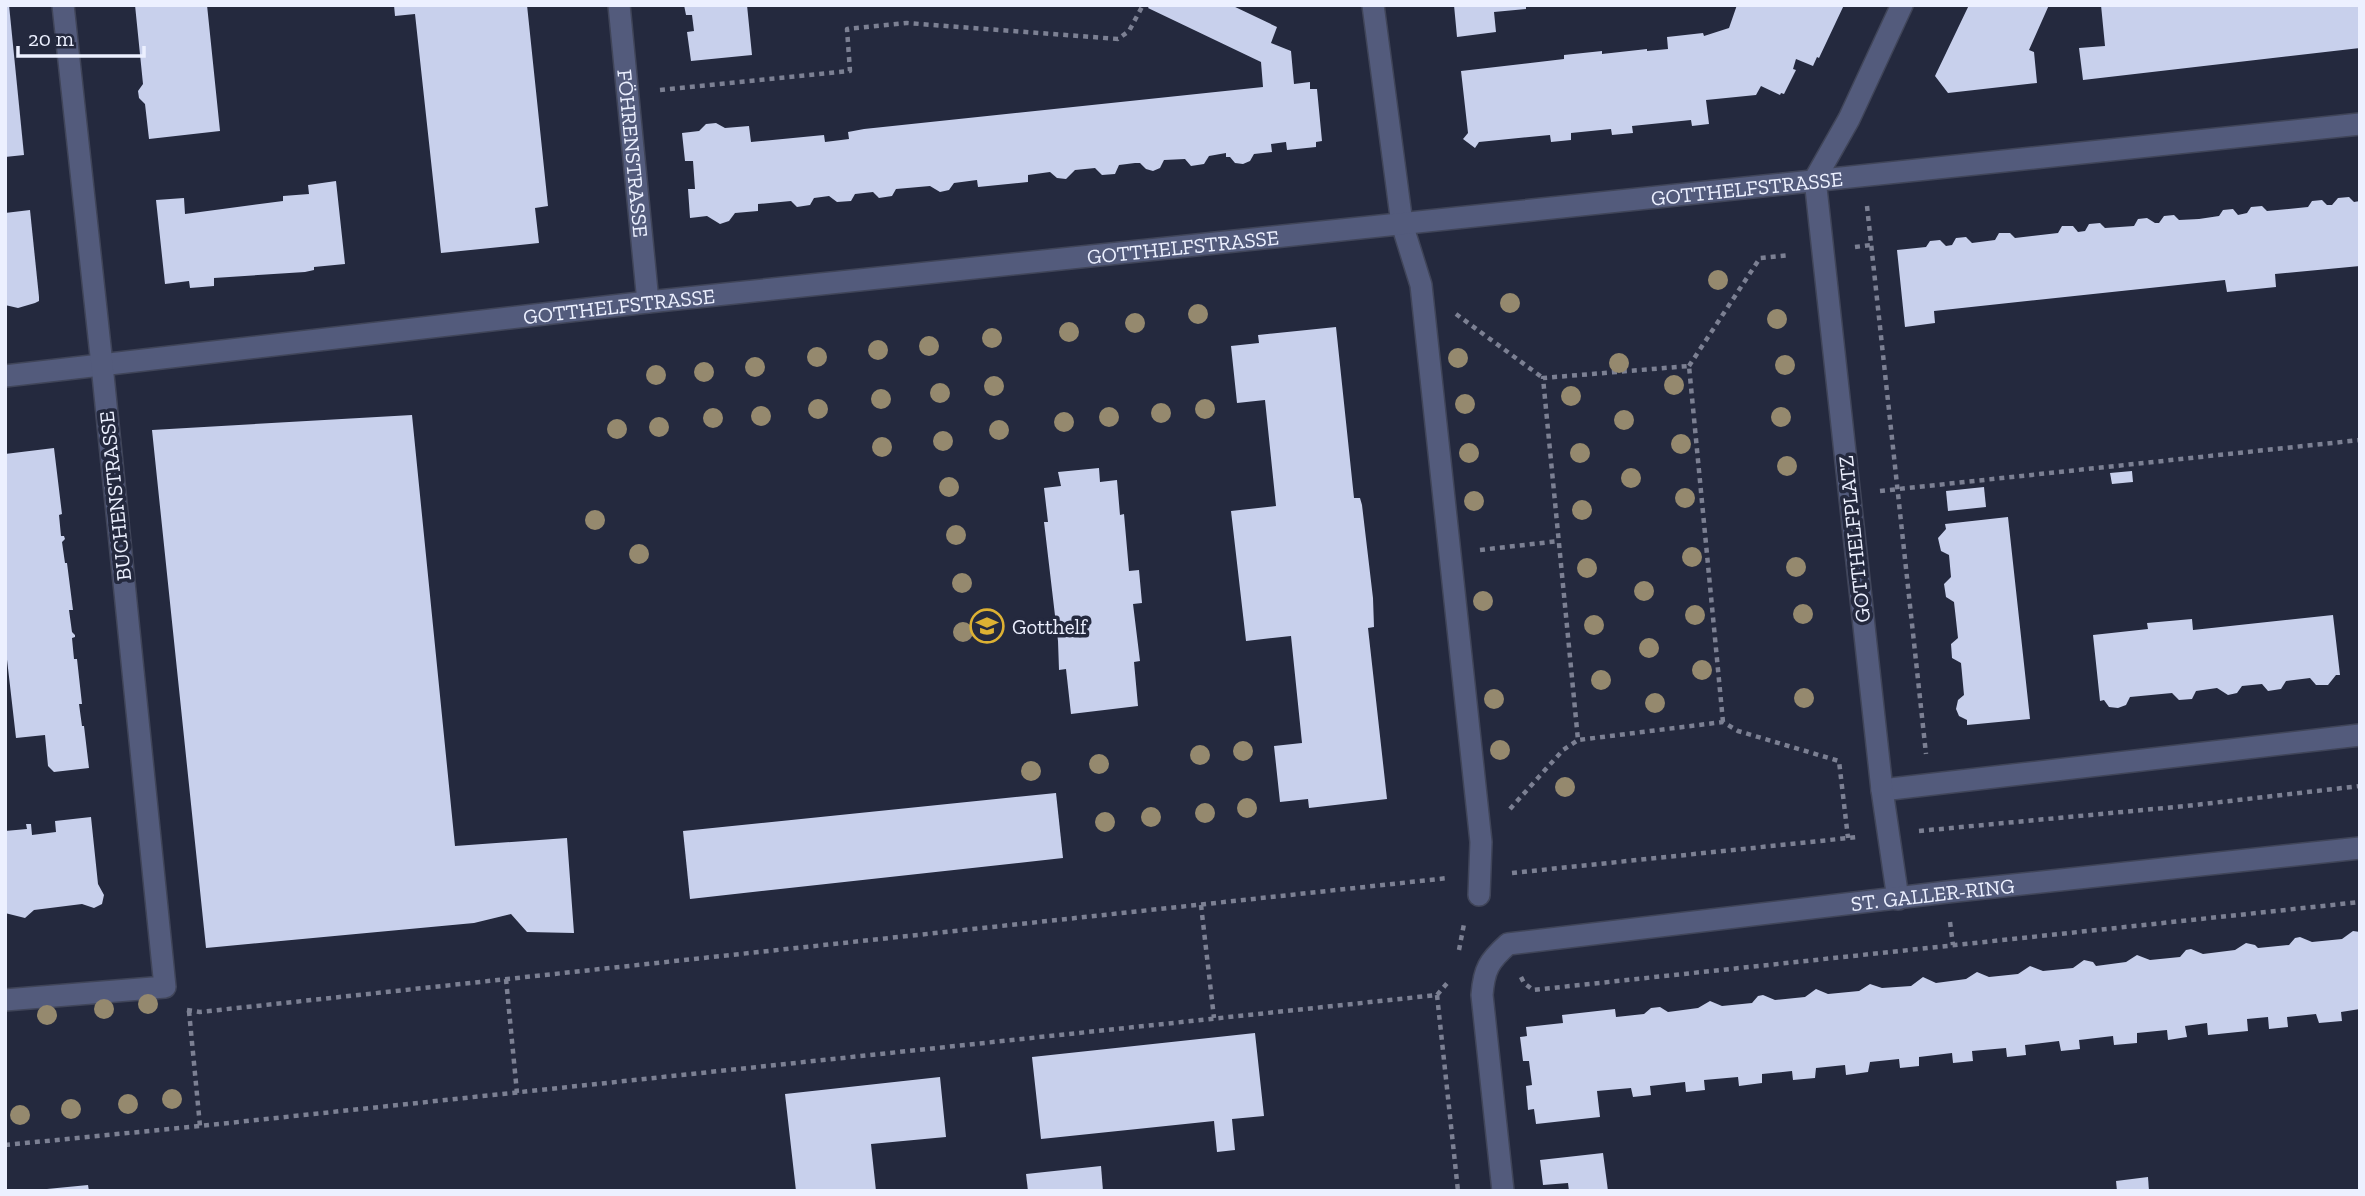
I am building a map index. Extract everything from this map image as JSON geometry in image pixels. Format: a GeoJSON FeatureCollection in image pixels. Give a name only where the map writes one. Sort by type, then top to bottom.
{"type":"FeatureCollection","features":[{"type":"Feature","properties":{"kind":"street","name":"BUCHENSTRASSE"},"geometry":{"type":"LineString","coordinates":[[63,5],[165,987]]}},
{"type":"Feature","properties":{"kind":"street","name":"FÖHRENSTRASSE"},"geometry":{"type":"LineString","coordinates":[[619,5],[648,302]]}},
{"type":"Feature","properties":{"kind":"street"},"geometry":{"type":"LineString","coordinates":[[1373,5],[1402,224],[1421,288],[1481,842],[1479,895]]}},
{"type":"Feature","properties":{"kind":"street"},"geometry":{"type":"LineString","coordinates":[[1815,179],[1849,119],[1902,5]]}},
{"type":"Feature","properties":{"kind":"street","name":"GOTTHELFSTRASSE"},"geometry":{"type":"LineString","coordinates":[[5,376],[648,302],[2360,124]]}},
{"type":"Feature","properties":{"kind":"street","name":"GOTTHELFPLATZ"},"geometry":{"type":"LineString","coordinates":[[1815,179],[1882,789],[1898,899]]}},
{"type":"Feature","properties":{"kind":"street"},"geometry":{"type":"LineString","coordinates":[[1882,789],[2360,735]]}},
{"type":"Feature","properties":{"kind":"street","name":"ST. GALLER-RING"},"geometry":{"type":"LineString","coordinates":[[1508,944],[2360,848]]}},
{"type":"Feature","properties":{"kind":"street"},"geometry":{"type":"LineString","coordinates":[[1503,1191],[1482,995],[1483,975],[1492,958],[1508,944]]}},
{"type":"Feature","properties":{"kind":"street"},"geometry":{"type":"LineString","coordinates":[[5,1000],[165,987]]}},
{"type":"Feature","properties":{"kind":"path"},"geometry":{"type":"LineString","coordinates":[[628,94],[850,71],[847,29],[907,23],[1118,39],[1129,31],[1143,5]]}},
{"type":"Feature","properties":{"kind":"path"},"geometry":{"type":"LineString","coordinates":[[1864,174],[1930,784]]}},
{"type":"Feature","properties":{"kind":"path"},"geometry":{"type":"LineString","coordinates":[[1723,722],[1689,366],[1760,258],[1871,246]]}},
{"type":"Feature","properties":{"kind":"path"},"geometry":{"type":"LineString","coordinates":[[1421,288],[1543,378],[1689,366]]}},
{"type":"Feature","properties":{"kind":"path"},"geometry":{"type":"LineString","coordinates":[[1543,378],[1578,740]]}},
{"type":"Feature","properties":{"kind":"path"},"geometry":{"type":"LineString","coordinates":[[1848,494],[2360,440]]}},
{"type":"Feature","properties":{"kind":"path"},"geometry":{"type":"LineString","coordinates":[[1450,554],[1559,541]]}},
{"type":"Feature","properties":{"kind":"path"},"geometry":{"type":"LineString","coordinates":[[1481,842],[1563,750],[1578,740],[1723,722],[1738,731],[1839,761],[1848,838]]}},
{"type":"Feature","properties":{"kind":"path"},"geometry":{"type":"LineString","coordinates":[[165,987],[179,1005],[189,1011],[200,1012],[1454,877],[1465,879],[1472,884],[1479,895],[1464,923],[1457,961]]}},
{"type":"Feature","properties":{"kind":"path"},"geometry":{"type":"LineString","coordinates":[[1508,944],[1524,983],[1533,990],[2360,902]]}},
{"type":"Feature","properties":{"kind":"path"},"geometry":{"type":"LineString","coordinates":[[1201,904],[1214,1018]]}},
{"type":"Feature","properties":{"kind":"path"},"geometry":{"type":"LineString","coordinates":[[5,1144],[200,1126],[1437,995],[1454,973]]}},
{"type":"Feature","properties":{"kind":"path"},"geometry":{"type":"LineString","coordinates":[[506,979],[517,1093]]}},
{"type":"Feature","properties":{"kind":"path"},"geometry":{"type":"LineString","coordinates":[[1437,995],[1458,1191]]}},
{"type":"Feature","properties":{"kind":"path"},"geometry":{"type":"LineString","coordinates":[[189,1011],[200,1126]]}},
{"type":"Feature","properties":{"kind":"building"},"geometry":{"type":"Polygon","coordinates":[[[5,5],[9,5],[24,155],[5,157],[5,5]]]}},
{"type":"Feature","properties":{"kind":"building"},"geometry":{"type":"Polygon","coordinates":[[[135,5],[207,5],[220,131],[149,139],[145,104],[139,98],[138,91],[143,84],[135,5]]]}},
{"type":"Feature","properties":{"kind":"building"},"geometry":{"type":"Polygon","coordinates":[[[394,5],[527,5],[548,206],[535,208],[539,243],[441,253],[415,14],[395,16],[394,5]]]}},
{"type":"Feature","properties":{"kind":"building"},"geometry":{"type":"Polygon","coordinates":[[[684,5],[747,5],[752,55],[691,61],[687,32],[694,31],[692,15],[686,15],[684,5]]]}},
{"type":"Feature","properties":{"kind":"building"},"geometry":{"type":"Polygon","coordinates":[[[1150,5],[1231,5],[1277,27],[1271,43],[1291,51],[1294,84],[1310,82],[1310,89],[1317,89],[1322,141],[1316,142],[1316,147],[1287,150],[1286,142],[1271,144],[1272,152],[1254,154],[1250,161],[1243,164],[1235,163],[1230,157],[1226,157],[1226,153],[1209,156],[1204,164],[1191,166],[1185,159],[1164,160],[1160,168],[1153,171],[1135,163],[1119,165],[1115,174],[1102,175],[1095,168],[1075,170],[1066,179],[1057,178],[1050,172],[1028,175],[1028,182],[978,187],[977,180],[954,183],[949,190],[940,192],[930,186],[896,189],[892,196],[879,198],[873,192],[855,194],[851,201],[837,202],[829,196],[814,198],[810,205],[797,207],[791,201],[758,204],[758,211],[735,213],[729,221],[720,224],[707,216],[690,218],[688,189],[695,189],[693,161],[685,161],[682,133],[699,131],[706,124],[716,123],[725,128],[749,126],[751,142],[824,135],[825,142],[849,139],[848,132],[864,129],[1263,87],[1261,62],[1148,8],[1150,5]]]}},
{"type":"Feature","properties":{"kind":"building"},"geometry":{"type":"Polygon","coordinates":[[[1454,5],[1526,5],[1526,9],[1494,12],[1496,32],[1457,37],[1454,5]]]}},
{"type":"Feature","properties":{"kind":"building"},"geometry":{"type":"Polygon","coordinates":[[[1737,5],[1844,5],[1813,66],[1796,59],[1793,69],[1796,70],[1784,94],[1780,95],[1761,86],[1756,95],[1706,100],[1709,124],[1692,126],[1691,120],[1632,126],[1633,133],[1612,135],[1611,129],[1571,133],[1571,140],[1551,142],[1550,135],[1479,142],[1475,148],[1463,139],[1468,133],[1461,71],[1564,59],[1564,55],[1668,49],[1667,37],[1703,33],[1704,36],[1729,28],[1737,5]]]}},
{"type":"Feature","properties":{"kind":"building"},"geometry":{"type":"Polygon","coordinates":[[[1969,5],[2049,5],[2029,50],[2034,52],[2037,83],[1948,93],[1935,76],[1969,5]]]}},
{"type":"Feature","properties":{"kind":"building"},"geometry":{"type":"Polygon","coordinates":[[[2101,5],[2360,5],[2360,48],[2083,80],[2079,48],[2105,46],[2101,5]]]}},
{"type":"Feature","properties":{"kind":"building"},"geometry":{"type":"Polygon","coordinates":[[[336,181],[345,264],[314,267],[314,270],[305,272],[214,278],[214,286],[190,288],[189,281],[165,284],[156,200],[184,198],[185,214],[283,201],[283,196],[309,194],[308,185],[336,181]]]}},
{"type":"Feature","properties":{"kind":"building"},"geometry":{"type":"Polygon","coordinates":[[[2349,197],[2354,202],[2360,201],[2360,266],[2275,274],[2276,287],[2227,292],[2225,280],[1934,311],[1935,323],[1905,327],[1897,250],[1926,247],[1930,241],[1940,240],[1946,246],[1952,245],[1956,238],[1966,237],[1972,243],[1995,240],[1999,233],[2010,233],[2015,238],[2058,233],[2062,226],[2073,226],[2078,232],[2085,231],[2089,224],[2100,223],[2105,228],[2134,226],[2138,219],[2147,218],[2159,223],[2164,216],[2174,215],[2179,220],[2199,219],[2219,216],[2223,210],[2233,209],[2238,215],[2247,213],[2251,207],[2262,206],[2267,211],[2308,207],[2312,201],[2322,200],[2327,205],[2332,205],[2338,198],[2349,197]]]}},
{"type":"Feature","properties":{"kind":"building"},"geometry":{"type":"Polygon","coordinates":[[[30,210],[39,301],[18,308],[5,305],[5,213],[30,210]]]}},
{"type":"Feature","properties":{"kind":"building"},"geometry":{"type":"Polygon","coordinates":[[[1336,327],[1354,498],[1360,498],[1362,505],[1373,598],[1374,627],[1368,628],[1387,799],[1309,808],[1308,799],[1280,802],[1274,746],[1302,743],[1291,636],[1246,641],[1231,511],[1276,506],[1265,400],[1237,403],[1231,346],[1259,343],[1258,335],[1336,327]]]}},
{"type":"Feature","properties":{"kind":"building"},"geometry":{"type":"Polygon","coordinates":[[[412,415],[455,846],[567,838],[574,933],[527,932],[511,914],[474,923],[206,948],[152,430],[412,415]]]}},
{"type":"Feature","properties":{"kind":"building"},"geometry":{"type":"Polygon","coordinates":[[[54,448],[62,514],[59,515],[61,536],[65,539],[62,542],[73,610],[69,610],[72,632],[75,635],[72,638],[74,659],[77,659],[82,704],[79,704],[89,768],[54,772],[48,766],[45,735],[16,738],[5,642],[5,454],[54,448]]]}},
{"type":"Feature","properties":{"kind":"building"},"geometry":{"type":"Polygon","coordinates":[[[1099,468],[1100,482],[1117,480],[1120,515],[1124,514],[1129,571],[1139,570],[1142,603],[1133,604],[1140,661],[1134,662],[1138,706],[1071,714],[1066,669],[1059,670],[1044,522],[1048,522],[1044,488],[1061,486],[1058,472],[1099,468]]]}},
{"type":"Feature","properties":{"kind":"building"},"geometry":{"type":"Polygon","coordinates":[[[2132,471],[2133,482],[2112,484],[2110,473],[2132,471]]]}},
{"type":"Feature","properties":{"kind":"building"},"geometry":{"type":"Polygon","coordinates":[[[1984,487],[1986,507],[1948,511],[1946,491],[1984,487]]]}},
{"type":"Feature","properties":{"kind":"building"},"geometry":{"type":"Polygon","coordinates":[[[2008,517],[2030,719],[1967,725],[1967,720],[1959,716],[1956,709],[1958,700],[1964,695],[1961,663],[1952,658],[1951,644],[1958,638],[1954,602],[1946,597],[1944,584],[1951,577],[1949,555],[1941,551],[1938,538],[1946,529],[1945,524],[2008,517]]]}},
{"type":"Feature","properties":{"kind":"building"},"geometry":{"type":"Polygon","coordinates":[[[2333,615],[2340,675],[2336,675],[2328,685],[2316,685],[2310,678],[2286,681],[2281,689],[2268,691],[2262,684],[2242,686],[2237,693],[2228,695],[2217,688],[2196,691],[2192,699],[2179,700],[2172,693],[2130,697],[2126,705],[2118,708],[2109,707],[2104,700],[2100,701],[2093,635],[2148,629],[2147,623],[2192,619],[2193,630],[2333,615]]]}},
{"type":"Feature","properties":{"kind":"building"},"geometry":{"type":"Polygon","coordinates":[[[1056,793],[1063,858],[690,899],[683,831],[1056,793]]]}},
{"type":"Feature","properties":{"kind":"building"},"geometry":{"type":"Polygon","coordinates":[[[91,817],[98,884],[104,895],[102,904],[94,908],[82,904],[34,910],[25,918],[5,913],[5,831],[27,829],[26,824],[31,824],[32,835],[56,832],[55,821],[91,817]]]}},
{"type":"Feature","properties":{"kind":"building"},"geometry":{"type":"Polygon","coordinates":[[[2353,931],[2360,932],[2360,1009],[2341,1012],[2342,1021],[2319,1023],[2316,1014],[2287,1017],[2288,1027],[2269,1029],[2268,1017],[2247,1019],[2248,1031],[2208,1035],[2207,1023],[2185,1026],[2187,1037],[2168,1040],[2167,1030],[2137,1033],[2137,1043],[2114,1045],[2113,1036],[2079,1040],[2080,1049],[2061,1051],[2059,1041],[2025,1045],[2026,1055],[2007,1057],[2006,1048],[1972,1051],[1973,1061],[1953,1063],[1952,1053],[1919,1057],[1919,1066],[1900,1068],[1899,1059],[1870,1062],[1868,1072],[1846,1075],[1845,1065],[1816,1068],[1815,1078],[1793,1080],[1792,1071],[1762,1074],[1762,1083],[1739,1086],[1738,1077],[1704,1080],[1705,1090],[1686,1092],[1685,1082],[1650,1086],[1651,1095],[1633,1097],[1631,1088],[1597,1091],[1600,1117],[1536,1124],[1534,1109],[1528,1110],[1526,1086],[1532,1085],[1529,1061],[1523,1061],[1520,1037],[1527,1036],[1526,1027],[1563,1023],[1562,1015],[1615,1009],[1616,1017],[1644,1014],[1651,1008],[1660,1007],[1668,1012],[1698,1008],[1710,1001],[1722,1006],[1752,1003],[1758,996],[1763,995],[1775,1000],[1805,997],[1816,989],[1828,994],[1859,991],[1870,984],[1882,988],[1911,986],[1923,977],[1936,983],[1966,979],[1977,972],[1989,977],[2018,974],[2030,966],[2043,971],[2073,968],[2084,960],[2093,962],[2096,966],[2126,962],[2137,955],[2150,960],[2180,957],[2186,950],[2191,949],[2203,954],[2235,950],[2246,943],[2258,948],[2289,945],[2295,938],[2300,937],[2312,942],[2342,939],[2353,931]]]}},
{"type":"Feature","properties":{"kind":"building"},"geometry":{"type":"Polygon","coordinates":[[[1255,1033],[1264,1116],[1232,1119],[1235,1150],[1217,1152],[1214,1121],[1041,1139],[1032,1057],[1255,1033]]]}},
{"type":"Feature","properties":{"kind":"building"},"geometry":{"type":"Polygon","coordinates":[[[940,1077],[946,1137],[871,1144],[876,1191],[796,1191],[785,1094],[940,1077]]]}},
{"type":"Feature","properties":{"kind":"building"},"geometry":{"type":"Polygon","coordinates":[[[1603,1153],[1608,1191],[1569,1191],[1568,1183],[1543,1185],[1540,1160],[1603,1153]]]}},
{"type":"Feature","properties":{"kind":"building"},"geometry":{"type":"Polygon","coordinates":[[[1101,1166],[1103,1191],[1028,1191],[1026,1174],[1101,1166]]]}},
{"type":"Feature","properties":{"kind":"building"},"geometry":{"type":"Polygon","coordinates":[[[2148,1177],[2149,1191],[2117,1191],[2116,1181],[2148,1177]]]}},
{"type":"Feature","properties":{"kind":"building"},"geometry":{"type":"Polygon","coordinates":[[[88,1185],[89,1191],[47,1191],[47,1189],[88,1185]]]}},
{"type":"Feature","properties":{"kind":"place","name":"Gotthelf"},"geometry":{"type":"Point","coordinates":[987,626]}}]}
